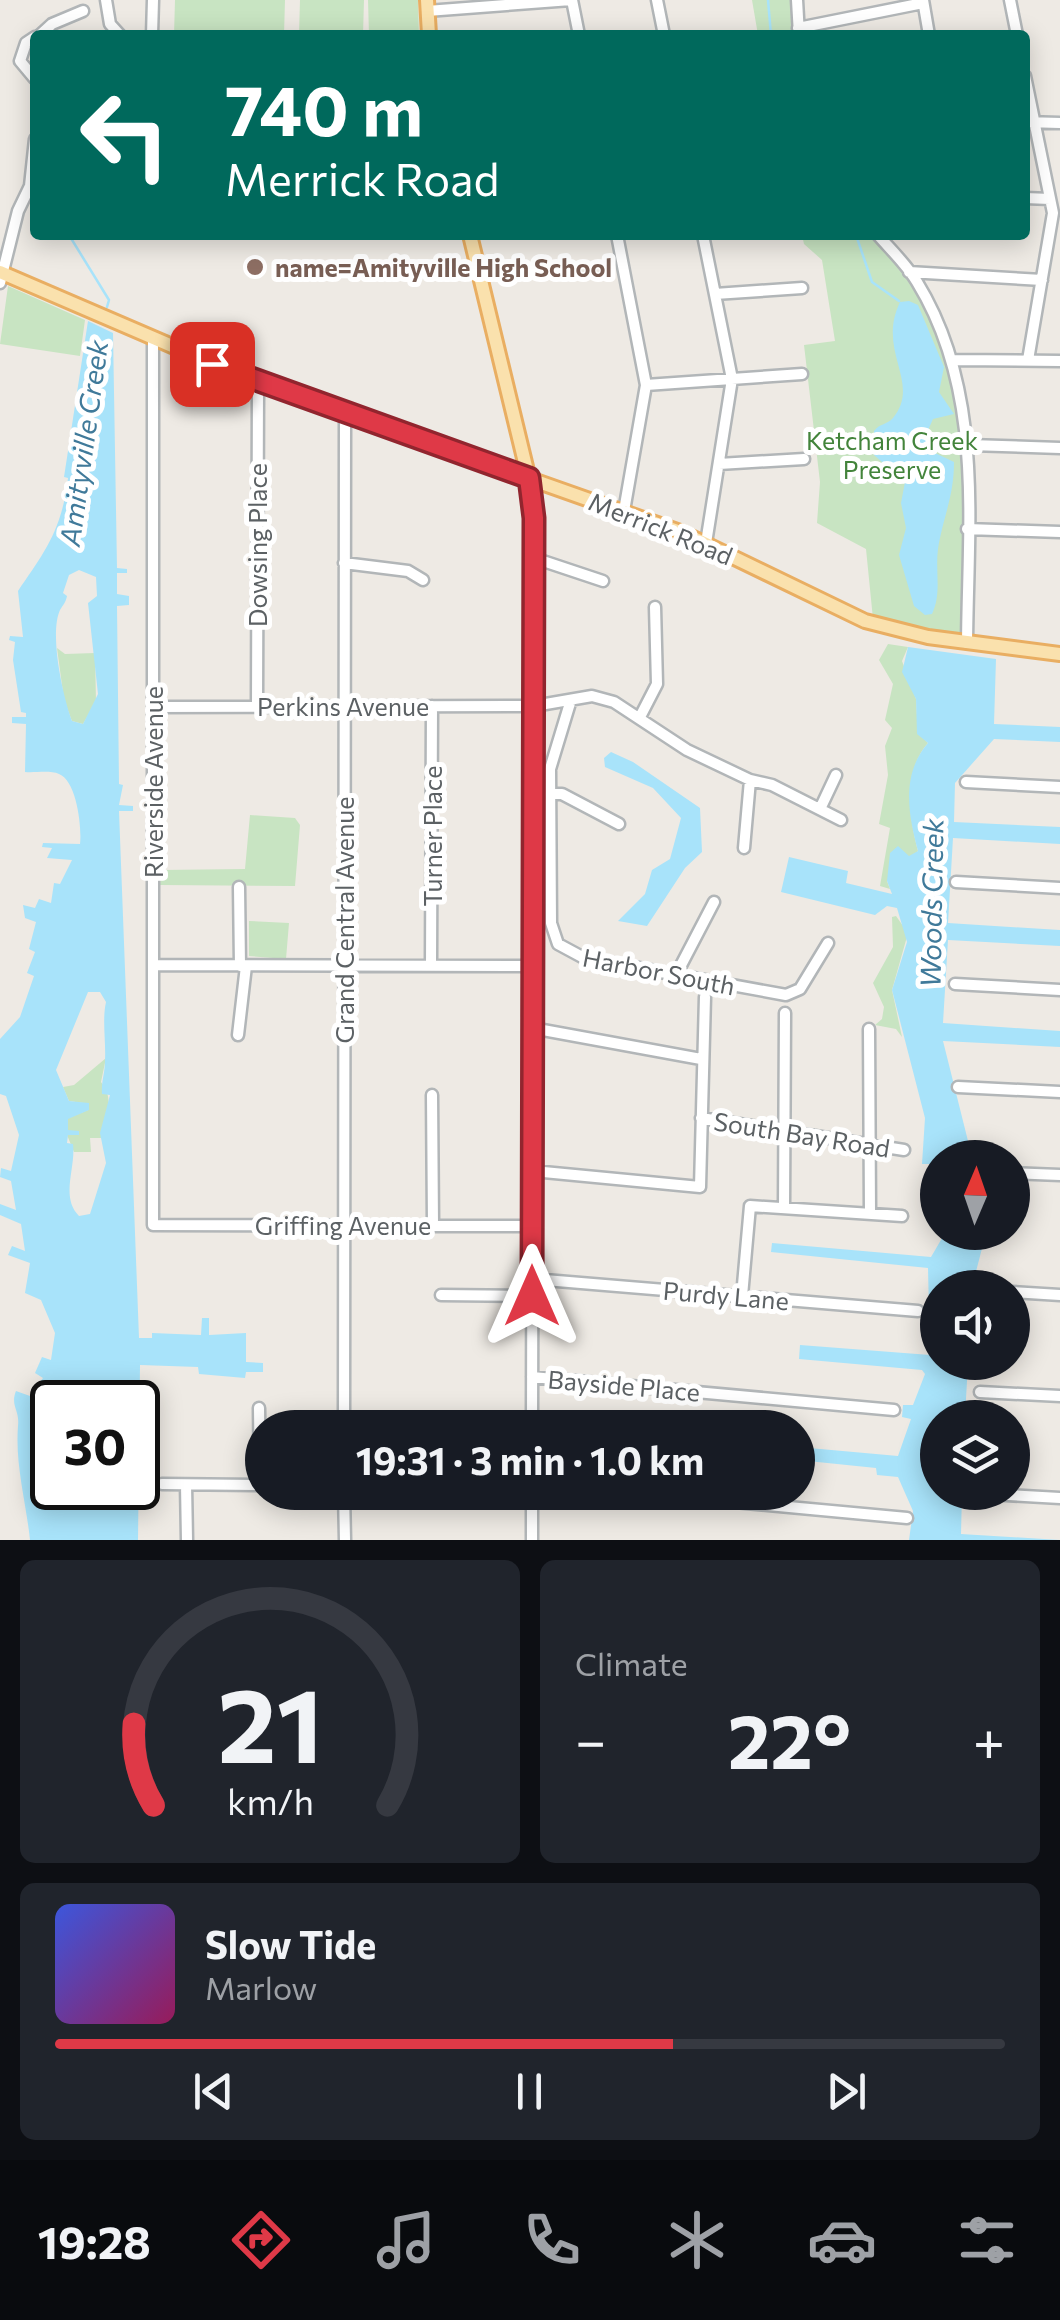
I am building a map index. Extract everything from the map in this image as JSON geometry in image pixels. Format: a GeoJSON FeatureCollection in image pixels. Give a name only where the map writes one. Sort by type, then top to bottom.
{"type":"FeatureCollection","features":[{"type":"Feature","properties":{"kind":"main road"},"geometry":{"type":"LineString","coordinates":[[471,240],[529,478]]}},
{"type":"Feature","properties":{"kind":"main road","name":"Merrick Road"},"geometry":{"type":"LineString","coordinates":[[1,276],[258,383],[706,543],[839,610],[928,637],[1060,654]]}},
{"type":"Feature","properties":{"kind":"street"},"geometry":{"type":"LineString","coordinates":[[106,0],[110,24],[115,30]]}},
{"type":"Feature","properties":{"kind":"street"},"geometry":{"type":"LineString","coordinates":[[152,30],[153,0]]}},
{"type":"Feature","properties":{"kind":"street"},"geometry":{"type":"LineString","coordinates":[[427,6],[572,0],[578,30]]}},
{"type":"Feature","properties":{"kind":"street"},"geometry":{"type":"LineString","coordinates":[[658,0],[663,30]]}},
{"type":"Feature","properties":{"kind":"street"},"geometry":{"type":"LineString","coordinates":[[797,0],[798,30]]}},
{"type":"Feature","properties":{"kind":"street"},"geometry":{"type":"LineString","coordinates":[[1010,0],[1016,30]]}},
{"type":"Feature","properties":{"kind":"street"},"geometry":{"type":"LineString","coordinates":[[806,30],[923,1],[929,30]]}},
{"type":"Feature","properties":{"kind":"street"},"geometry":{"type":"LineString","coordinates":[[44,30],[83,11]]}},
{"type":"Feature","properties":{"kind":"street"},"geometry":{"type":"LineString","coordinates":[[30,40],[20,60],[30,73]]}},
{"type":"Feature","properties":{"kind":"street"},"geometry":{"type":"LineString","coordinates":[[1028,360],[1052,222],[1050,198],[1030,122],[1060,123]]}},
{"type":"Feature","properties":{"kind":"street"},"geometry":{"type":"LineString","coordinates":[[1,276],[18,212],[30,186]]}},
{"type":"Feature","properties":{"kind":"street"},"geometry":{"type":"LineString","coordinates":[[1030,198],[1050,198]]}},
{"type":"Feature","properties":{"kind":"street"},"geometry":{"type":"LineString","coordinates":[[618,240],[646,384],[624,511]]}},
{"type":"Feature","properties":{"kind":"street"},"geometry":{"type":"LineString","coordinates":[[704,240],[732,379],[706,543]]}},
{"type":"Feature","properties":{"kind":"street"},"geometry":{"type":"LineString","coordinates":[[882,240],[909,272],[953,360],[970,445],[967,643]]}},
{"type":"Feature","properties":{"kind":"street"},"geometry":{"type":"LineString","coordinates":[[909,272],[1042,280]]}},
{"type":"Feature","properties":{"kind":"street"},"geometry":{"type":"LineString","coordinates":[[715,294],[802,288]]}},
{"type":"Feature","properties":{"kind":"street","name":"Riverside Avenue"},"geometry":{"type":"LineString","coordinates":[[153,339],[153,1225]]}},
{"type":"Feature","properties":{"kind":"street"},"geometry":{"type":"LineString","coordinates":[[953,360],[1060,361]]}},
{"type":"Feature","properties":{"kind":"street"},"geometry":{"type":"LineString","coordinates":[[646,384],[802,374]]}},
{"type":"Feature","properties":{"kind":"street","name":"Dowsing Place"},"geometry":{"type":"LineString","coordinates":[[257,706],[258,383]]}},
{"type":"Feature","properties":{"kind":"street","name":"Grand Central Avenue"},"geometry":{"type":"LineString","coordinates":[[344,414],[344,1410]]}},
{"type":"Feature","properties":{"kind":"street"},"geometry":{"type":"LineString","coordinates":[[970,445],[1060,448]]}},
{"type":"Feature","properties":{"kind":"street"},"geometry":{"type":"LineString","coordinates":[[719,464],[804,458]]}},
{"type":"Feature","properties":{"kind":"street"},"geometry":{"type":"LineString","coordinates":[[529,478],[534,558],[532,1410]]}},
{"type":"Feature","properties":{"kind":"street"},"geometry":{"type":"LineString","coordinates":[[967,529],[1060,532]]}},
{"type":"Feature","properties":{"kind":"street"},"geometry":{"type":"LineString","coordinates":[[534,558],[603,581]]}},
{"type":"Feature","properties":{"kind":"street"},"geometry":{"type":"LineString","coordinates":[[344,563],[408,571],[423,580]]}},
{"type":"Feature","properties":{"kind":"street"},"geometry":{"type":"LineString","coordinates":[[640,717],[657,684],[655,607]]}},
{"type":"Feature","properties":{"kind":"street","name":"Perkins Avenue"},"geometry":{"type":"LineString","coordinates":[[153,706],[534,706],[603,698],[640,717],[687,750],[841,820]]}},
{"type":"Feature","properties":{"kind":"street","name":"Harbor South"},"geometry":{"type":"LineString","coordinates":[[570,703],[552,754],[550,794],[551,924],[558,944],[584,958],[794,994],[828,943]]}},
{"type":"Feature","properties":{"kind":"street","name":"Turner Place"},"geometry":{"type":"LineString","coordinates":[[431,966],[432,706]]}},
{"type":"Feature","properties":{"kind":"street"},"geometry":{"type":"LineString","coordinates":[[820,809],[836,775]]}},
{"type":"Feature","properties":{"kind":"street"},"geometry":{"type":"LineString","coordinates":[[744,848],[750,780]]}},
{"type":"Feature","properties":{"kind":"street"},"geometry":{"type":"LineString","coordinates":[[966,782],[1060,787]]}},
{"type":"Feature","properties":{"kind":"street"},"geometry":{"type":"LineString","coordinates":[[550,794],[562,794],[619,824]]}},
{"type":"Feature","properties":{"kind":"street"},"geometry":{"type":"LineString","coordinates":[[956,882],[1060,888]]}},
{"type":"Feature","properties":{"kind":"street"},"geometry":{"type":"LineString","coordinates":[[238,1035],[243,966],[240,887]]}},
{"type":"Feature","properties":{"kind":"street"},"geometry":{"type":"LineString","coordinates":[[677,973],[714,902]]}},
{"type":"Feature","properties":{"kind":"street"},"geometry":{"type":"LineString","coordinates":[[153,966],[533,966]]}},
{"type":"Feature","properties":{"kind":"street"},"geometry":{"type":"LineString","coordinates":[[955,984],[1060,990]]}},
{"type":"Feature","properties":{"kind":"street"},"geometry":{"type":"LineString","coordinates":[[532,1171],[700,1186],[704,997]]}},
{"type":"Feature","properties":{"kind":"street"},"geometry":{"type":"LineString","coordinates":[[784,1208],[785,1014]]}},
{"type":"Feature","properties":{"kind":"street"},"geometry":{"type":"LineString","coordinates":[[532,1028],[701,1058]]}},
{"type":"Feature","properties":{"kind":"street"},"geometry":{"type":"LineString","coordinates":[[869,1029],[870,1213]]}},
{"type":"Feature","properties":{"kind":"street"},"geometry":{"type":"LineString","coordinates":[[958,1087],[1060,1092]]}},
{"type":"Feature","properties":{"kind":"street"},"geometry":{"type":"LineString","coordinates":[[432,1096],[432,1225]]}},
{"type":"Feature","properties":{"kind":"street","name":"South Bay Road"},"geometry":{"type":"LineString","coordinates":[[701,1118],[904,1150]]}},
{"type":"Feature","properties":{"kind":"street"},"geometry":{"type":"LineString","coordinates":[[1030,1173],[1060,1175]]}},
{"type":"Feature","properties":{"kind":"street"},"geometry":{"type":"LineString","coordinates":[[742,1296],[750,1206],[902,1216]]}},
{"type":"Feature","properties":{"kind":"street","name":"Griffing Avenue"},"geometry":{"type":"LineString","coordinates":[[153,1225],[532,1226]]}},
{"type":"Feature","properties":{"kind":"street","name":"Purdy Lane"},"geometry":{"type":"LineString","coordinates":[[533,1279],[918,1311]]}},
{"type":"Feature","properties":{"kind":"street"},"geometry":{"type":"LineString","coordinates":[[1030,1293],[1060,1294]]}},
{"type":"Feature","properties":{"kind":"street"},"geometry":{"type":"LineString","coordinates":[[441,1295],[532,1296]]}},
{"type":"Feature","properties":{"kind":"street","name":"Bayside Place"},"geometry":{"type":"LineString","coordinates":[[532,1377],[894,1410]]}},
{"type":"Feature","properties":{"kind":"street"},"geometry":{"type":"LineString","coordinates":[[980,1392],[1060,1396]]}},
{"type":"Feature","properties":{"kind":"street"},"geometry":{"type":"LineString","coordinates":[[162,1484],[245,1485]]}},
{"type":"Feature","properties":{"kind":"street"},"geometry":{"type":"LineString","coordinates":[[186,1485],[187,1540]]}},
{"type":"Feature","properties":{"kind":"street"},"geometry":{"type":"LineString","coordinates":[[1030,1496],[1060,1498]]}},
{"type":"Feature","properties":{"kind":"street"},"geometry":{"type":"LineString","coordinates":[[815,1509],[907,1518]]}},
{"type":"Feature","properties":{"kind":"street"},"geometry":{"type":"LineString","coordinates":[[344,1510],[345,1540]]}},
{"type":"Feature","properties":{"kind":"street"},"geometry":{"type":"LineString","coordinates":[[532,1510],[532,1540]]}},
{"type":"Feature","properties":{"kind":"green space"},"geometry":{"type":"Polygon","coordinates":[[[175,0],[285,0],[284,30],[174,30],[175,0]]]}},
{"type":"Feature","properties":{"kind":"green space"},"geometry":{"type":"Polygon","coordinates":[[[300,0],[364,0],[363,30],[299,30],[300,0]]]}},
{"type":"Feature","properties":{"kind":"green space"},"geometry":{"type":"Polygon","coordinates":[[[368,0],[418,0],[419,30],[369,30],[368,0]]]}},
{"type":"Feature","properties":{"kind":"green space"},"geometry":{"type":"Polygon","coordinates":[[[752,0],[793,0],[796,30],[757,30],[752,0]]]}},
{"type":"Feature","properties":{"kind":"green space","name":"Ketcham Creek Preserve"},"geometry":{"type":"Polygon","coordinates":[[[803,240],[879,240],[914,281],[938,330],[952,372],[965,458],[961,636],[873,619],[866,549],[817,523],[820,482],[804,345],[835,341],[822,260],[803,240]]]}},
{"type":"Feature","properties":{"kind":"green space"},"geometry":{"type":"Polygon","coordinates":[[[8,286],[85,320],[80,356],[0,344],[8,286]]]}},
{"type":"Feature","properties":{"kind":"green space"},"geometry":{"type":"Polygon","coordinates":[[[888,644],[908,647],[902,661],[916,699],[918,733],[928,743],[911,781],[912,824],[918,851],[887,881],[890,889],[880,886],[890,828],[879,824],[888,775],[885,746],[892,728],[885,720],[893,684],[879,660],[888,644]]]}},
{"type":"Feature","properties":{"kind":"green space"},"geometry":{"type":"Polygon","coordinates":[[[57,648],[65,654],[95,653],[96,702],[83,724],[72,721],[64,700],[57,648]]]}},
{"type":"Feature","properties":{"kind":"green space"},"geometry":{"type":"Polygon","coordinates":[[[250,815],[295,818],[300,825],[295,886],[160,885],[161,870],[245,869],[250,815]]]}},
{"type":"Feature","properties":{"kind":"green space"},"geometry":{"type":"Polygon","coordinates":[[[896,916],[908,933],[892,990],[902,1037],[896,1029],[875,1025],[882,1019],[884,1007],[873,983],[893,947],[892,917],[896,916]]]}},
{"type":"Feature","properties":{"kind":"green space"},"geometry":{"type":"Polygon","coordinates":[[[249,921],[289,923],[286,959],[249,956],[249,921]]]}},
{"type":"Feature","properties":{"kind":"green space"},"geometry":{"type":"Polygon","coordinates":[[[106,1058],[101,1082],[109,1103],[101,1138],[90,1138],[91,1152],[74,1152],[67,1135],[78,1135],[67,1130],[68,1118],[88,1110],[89,1104],[69,1101],[63,1087],[74,1085],[106,1058]]]}},
{"type":"Feature","properties":{"kind":"water"},"geometry":{"type":"Polygon","coordinates":[[[900,302],[918,305],[944,367],[939,392],[954,414],[933,419],[929,428],[933,452],[954,462],[954,474],[938,549],[937,598],[932,614],[925,615],[914,606],[899,555],[906,528],[901,503],[905,482],[874,455],[874,431],[893,418],[901,405],[902,379],[895,351],[894,320],[900,302]]]}},
{"type":"Feature","properties":{"kind":"water"},"geometry":{"type":"Polygon","coordinates":[[[88,321],[113,333],[117,568],[127,569],[127,573],[117,573],[117,594],[129,596],[129,605],[117,606],[119,784],[123,785],[119,805],[133,806],[133,811],[119,811],[139,1338],[152,1338],[152,1333],[201,1335],[202,1318],[209,1318],[209,1335],[246,1333],[246,1362],[263,1363],[263,1372],[246,1372],[245,1378],[199,1374],[198,1367],[140,1365],[140,1380],[42,1380],[35,1373],[42,1357],[51,1360],[55,1333],[41,1300],[25,1293],[30,1263],[8,1255],[12,1246],[25,1251],[21,1224],[0,1215],[0,1204],[16,1210],[11,1181],[0,1177],[1,1168],[11,1171],[19,1135],[6,1096],[0,1094],[0,1039],[20,1017],[34,976],[27,973],[35,952],[29,949],[36,922],[25,918],[23,905],[35,908],[39,899],[51,903],[54,883],[60,884],[72,860],[47,858],[52,848],[42,847],[43,843],[80,844],[74,795],[65,778],[55,773],[25,772],[26,724],[12,723],[12,717],[26,717],[26,713],[21,712],[13,660],[15,642],[9,640],[10,636],[23,637],[18,591],[56,527],[68,478],[64,477],[88,321]],[[79,570],[69,575],[63,593],[67,598],[57,621],[58,666],[68,710],[72,721],[83,724],[98,694],[88,603],[97,596],[96,577],[79,570]],[[88,992],[56,1070],[69,1101],[89,1103],[89,1110],[68,1119],[68,1130],[79,1131],[79,1135],[68,1135],[67,1143],[73,1144],[70,1200],[79,1216],[90,1214],[106,1163],[100,1133],[110,1095],[102,1094],[106,1002],[100,992],[88,992]]]}},
{"type":"Feature","properties":{"kind":"water"},"geometry":{"type":"Polygon","coordinates":[[[908,647],[996,659],[994,724],[1060,727],[1060,742],[994,739],[955,783],[954,822],[1060,827],[1060,844],[953,838],[948,923],[1060,930],[1060,946],[948,940],[943,1023],[1060,1031],[1060,1047],[943,1041],[968,1140],[924,1140],[925,1118],[892,990],[907,942],[897,908],[887,906],[875,915],[781,892],[789,857],[848,871],[846,883],[892,894],[887,881],[890,853],[898,846],[909,856],[918,851],[910,809],[910,781],[928,743],[917,734],[916,699],[902,672],[908,647]]]}},
{"type":"Feature","properties":{"kind":"water"},"geometry":{"type":"Polygon","coordinates":[[[611,752],[633,762],[700,808],[702,852],[685,868],[647,926],[618,921],[645,894],[652,870],[670,859],[681,818],[653,788],[605,767],[604,758],[611,752]]]}},
{"type":"Feature","properties":{"kind":"water"},"geometry":{"type":"Polygon","coordinates":[[[772,1243],[931,1257],[935,1250],[982,1250],[976,1270],[928,1270],[771,1252],[772,1243]]]}},
{"type":"Feature","properties":{"kind":"water"},"geometry":{"type":"Polygon","coordinates":[[[800,1345],[920,1354],[920,1370],[799,1359],[800,1345]]]}},
{"type":"Feature","properties":{"kind":"water"},"geometry":{"type":"Polygon","coordinates":[[[923,1380],[967,1380],[966,1400],[920,1400],[920,1510],[962,1510],[961,1534],[1060,1540],[909,1540],[913,1511],[898,1477],[877,1475],[876,1468],[815,1462],[815,1449],[898,1456],[911,1419],[902,1417],[903,1405],[913,1405],[923,1380]]]}},
{"type":"Feature","properties":{"kind":"water"},"geometry":{"type":"Polygon","coordinates":[[[16,1391],[30,1396],[30,1510],[138,1510],[138,1540],[30,1540],[19,1469],[16,1391]]]}},
{"type":"Feature","properties":{"kind":"waterway","name":"Woods Creek"},"geometry":{"type":"LineString","coordinates":[[768,0],[771,30]]}},
{"type":"Feature","properties":{"kind":"waterway","name":"Amityville Creek"},"geometry":{"type":"LineString","coordinates":[[72,240],[109,300],[107,307]]}},
{"type":"Feature","properties":{"kind":"waterway","name":"Woods Creek"},"geometry":{"type":"LineString","coordinates":[[858,240],[872,282],[899,301]]}},
{"type":"Feature","properties":{"kind":"place","name":"name=Amityville High School"},"geometry":{"type":"Point","coordinates":[255,267]}},
{"type":"Feature","properties":{"kind":"route"},"geometry":{"type":"LineString","coordinates":[[212,364],[529,478],[534,518],[532,1296]]}}]}
